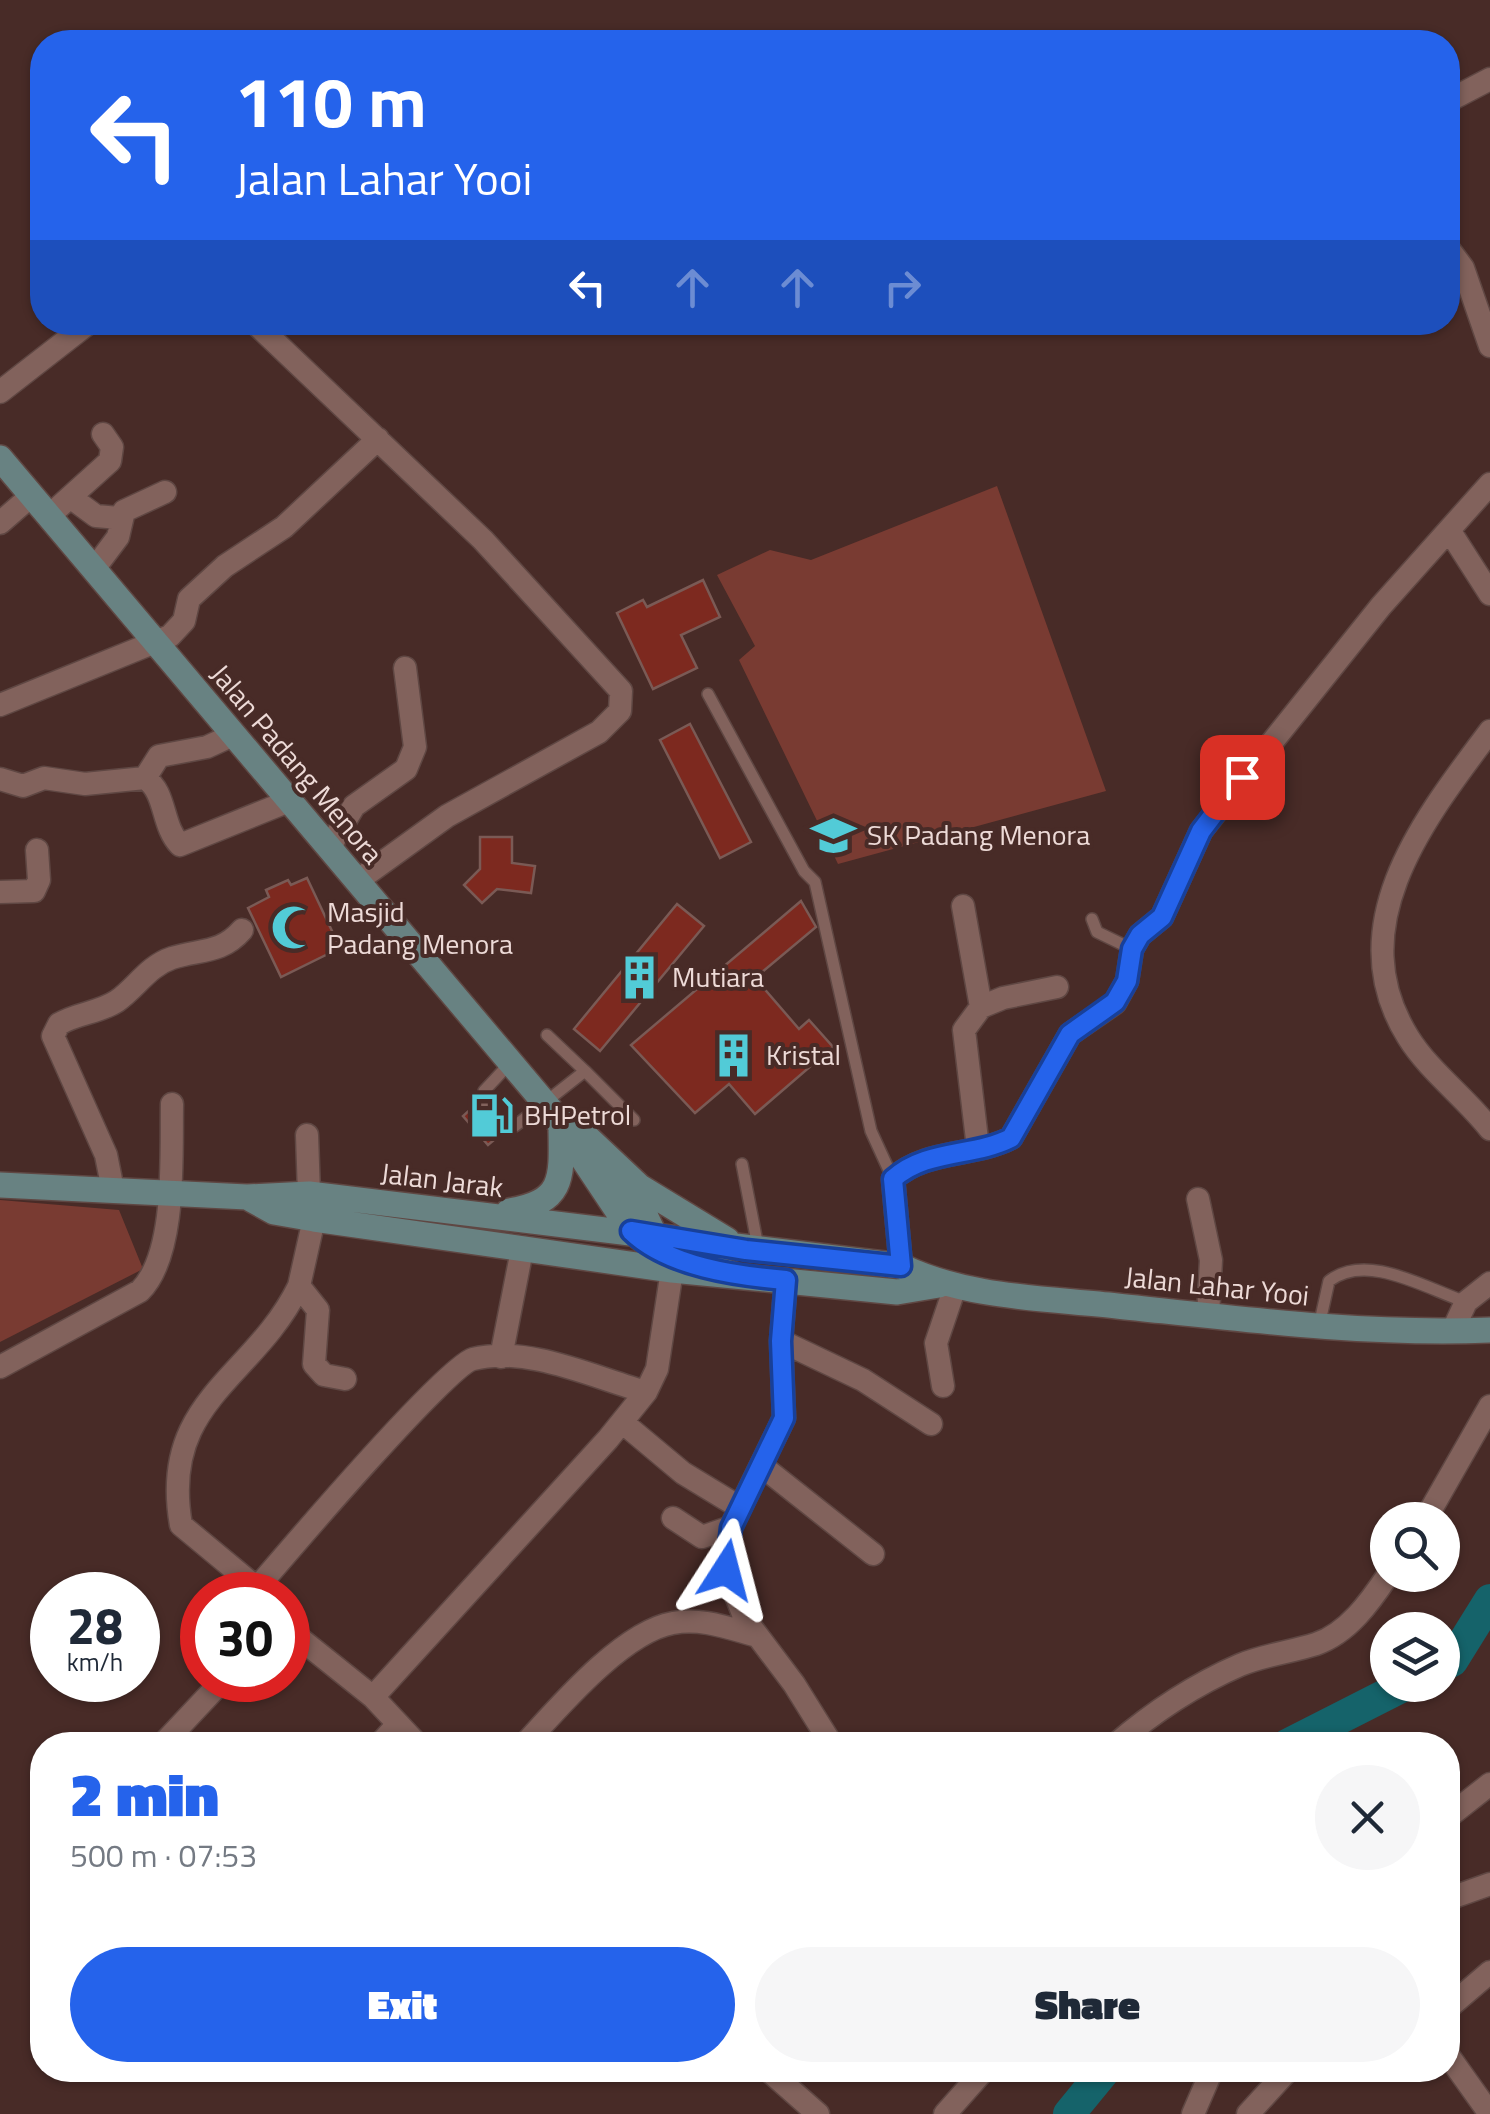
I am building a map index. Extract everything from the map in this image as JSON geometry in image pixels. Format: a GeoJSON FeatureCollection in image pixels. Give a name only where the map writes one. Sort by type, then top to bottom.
{"type":"FeatureCollection","features":[{"type":"Feature","properties":{"kind":"main road","name":"Jalan Padang Menora"},"geometry":{"type":"LineString","coordinates":[[0,458],[556,1116],[642,1236]]}},
{"type":"Feature","properties":{"kind":"main road"},"geometry":{"type":"LineString","coordinates":[[484,1216],[534,1207],[552,1194],[562,1175],[556,1116]]}},
{"type":"Feature","properties":{"kind":"main road"},"geometry":{"type":"LineString","coordinates":[[556,1116],[640,1187],[752,1250]]}},
{"type":"Feature","properties":{"kind":"main road","name":"Jalan Jarak"},"geometry":{"type":"LineString","coordinates":[[0,1185],[247,1197],[526,1251]]}},
{"type":"Feature","properties":{"kind":"main road","name":"Jalan Jarak"},"geometry":{"type":"LineString","coordinates":[[312,1207],[484,1216],[642,1236]]}},
{"type":"Feature","properties":{"kind":"main road"},"geometry":{"type":"LineString","coordinates":[[526,1251],[642,1236],[732,1274]]}},
{"type":"Feature","properties":{"kind":"main road","name":"Jalan Lahar Yooi"},"geometry":{"type":"LineString","coordinates":[[642,1236],[901,1266],[947,1286]]}},
{"type":"Feature","properties":{"kind":"main road"},"geometry":{"type":"LineString","coordinates":[[526,1251],[732,1274]]}},
{"type":"Feature","properties":{"kind":"main road","name":"Jalan Lahar Yooi"},"geometry":{"type":"LineString","coordinates":[[732,1274],[898,1292],[947,1286],[1320,1326],[1490,1330]]}},
{"type":"Feature","properties":{"kind":"street"},"geometry":{"type":"LineString","coordinates":[[1460,95],[1490,79]]}},
{"type":"Feature","properties":{"kind":"street"},"geometry":{"type":"LineString","coordinates":[[1460,265],[1490,346]]}},
{"type":"Feature","properties":{"kind":"street"},"geometry":{"type":"LineString","coordinates":[[0,392],[73,335]]}},
{"type":"Feature","properties":{"kind":"street"},"geometry":{"type":"LineString","coordinates":[[268,335],[483,540],[620,691],[620,711],[599,732],[447,816],[356,882]]}},
{"type":"Feature","properties":{"kind":"street"},"geometry":{"type":"LineString","coordinates":[[49,516],[110,461],[112,447],[103,434]]}},
{"type":"Feature","properties":{"kind":"street"},"geometry":{"type":"LineString","coordinates":[[0,705],[170,636],[184,621],[189,599],[284,526],[378,439]]}},
{"type":"Feature","properties":{"kind":"street"},"geometry":{"type":"LineString","coordinates":[[901,1266],[893,1179],[907,1166],[994,1147],[1011,1138],[1070,1034],[1115,1002],[1127,981],[1132,949],[1140,935],[1162,917],[1201,831],[1262,750],[1490,484]]}},
{"type":"Feature","properties":{"kind":"street"},"geometry":{"type":"LineString","coordinates":[[94,569],[118,537],[118,518],[124,511],[165,492]]}},
{"type":"Feature","properties":{"kind":"street"},"geometry":{"type":"LineString","coordinates":[[0,523],[31,496]]}},
{"type":"Feature","properties":{"kind":"street"},"geometry":{"type":"LineString","coordinates":[[70,497],[96,516],[118,518]]}},
{"type":"Feature","properties":{"kind":"street"},"geometry":{"type":"LineString","coordinates":[[1449,530],[1490,594]]}},
{"type":"Feature","properties":{"kind":"street"},"geometry":{"type":"LineString","coordinates":[[329,848],[354,806],[406,770],[415,747],[405,668]]}},
{"type":"Feature","properties":{"kind":"street"},"geometry":{"type":"LineString","coordinates":[[1490,732],[1415,836],[1390,899],[1382,940],[1383,982],[1402,1027],[1490,1129]]}},
{"type":"Feature","properties":{"kind":"street"},"geometry":{"type":"LineString","coordinates":[[145,778],[159,756],[207,746],[233,734]]}},
{"type":"Feature","properties":{"kind":"street"},"geometry":{"type":"LineString","coordinates":[[0,778],[23,786],[44,778],[84,784],[145,778],[155,785],[169,833],[180,845],[288,801]]}},
{"type":"Feature","properties":{"kind":"street"},"geometry":{"type":"LineString","coordinates":[[0,892],[34,891],[39,880],[37,850]]}},
{"type":"Feature","properties":{"kind":"street"},"geometry":{"type":"LineString","coordinates":[[963,906],[981,1007]]}},
{"type":"Feature","properties":{"kind":"street"},"geometry":{"type":"LineString","coordinates":[[113,1190],[106,1155],[53,1036],[59,1024],[114,1003],[142,976],[170,958],[208,953],[231,942],[242,930]]}},
{"type":"Feature","properties":{"kind":"street"},"geometry":{"type":"LineString","coordinates":[[978,1148],[964,1030],[969,1017],[1003,998],[1057,988]]}},
{"type":"Feature","properties":{"kind":"street"},"geometry":{"type":"LineString","coordinates":[[0,1366],[140,1292],[152,1279],[170,1193],[172,1104]]}},
{"type":"Feature","properties":{"kind":"street"},"geometry":{"type":"LineString","coordinates":[[237,1572],[181,1525],[176,1492],[182,1442],[207,1402],[271,1336],[299,1286],[312,1207],[307,1135]]}},
{"type":"Feature","properties":{"kind":"street"},"geometry":{"type":"LineString","coordinates":[[1198,1199],[1210,1260],[1208,1316]]}},
{"type":"Feature","properties":{"kind":"street"},"geometry":{"type":"LineString","coordinates":[[501,1357],[526,1251]]}},
{"type":"Feature","properties":{"kind":"street"},"geometry":{"type":"LineString","coordinates":[[374,1697],[646,1392],[657,1369],[672,1270]]}},
{"type":"Feature","properties":{"kind":"street"},"geometry":{"type":"LineString","coordinates":[[786,1280],[781,1341],[784,1418],[735,1517],[726,1570],[735,1600],[823,1732]]}},
{"type":"Feature","properties":{"kind":"street"},"geometry":{"type":"LineString","coordinates":[[1452,1332],[1466,1302],[1490,1283]]}},
{"type":"Feature","properties":{"kind":"street"},"geometry":{"type":"LineString","coordinates":[[299,1286],[318,1310],[316,1369],[345,1379]]}},
{"type":"Feature","properties":{"kind":"street"},"geometry":{"type":"LineString","coordinates":[[943,1386],[936,1343],[947,1286]]}},
{"type":"Feature","properties":{"kind":"street"},"geometry":{"type":"LineString","coordinates":[[781,1341],[863,1380],[931,1424]]}},
{"type":"Feature","properties":{"kind":"street"},"geometry":{"type":"LineString","coordinates":[[276,1572],[452,1372],[470,1359],[518,1357],[646,1392]]}},
{"type":"Feature","properties":{"kind":"street"},"geometry":{"type":"LineString","coordinates":[[1435,1502],[1490,1406]]}},
{"type":"Feature","properties":{"kind":"street"},"geometry":{"type":"LineString","coordinates":[[622,1422],[735,1517]]}},
{"type":"Feature","properties":{"kind":"street"},"geometry":{"type":"LineString","coordinates":[[762,1466],[873,1554]]}},
{"type":"Feature","properties":{"kind":"street"},"geometry":{"type":"LineString","coordinates":[[672,1518],[702,1537],[735,1517]]}},
{"type":"Feature","properties":{"kind":"street"},"geometry":{"type":"LineString","coordinates":[[1132,1732],[1173,1700],[1212,1678],[1246,1662],[1320,1642],[1362,1612],[1376,1592]]}},
{"type":"Feature","properties":{"kind":"street"},"geometry":{"type":"LineString","coordinates":[[536,1732],[579,1685],[655,1630],[692,1622],[758,1636]]}},
{"type":"Feature","properties":{"kind":"street"},"geometry":{"type":"LineString","coordinates":[[310,1646],[374,1697],[404,1732]]}},
{"type":"Feature","properties":{"kind":"street"},"geometry":{"type":"LineString","coordinates":[[174,1732],[202,1702]]}},
{"type":"Feature","properties":{"kind":"street"},"geometry":{"type":"LineString","coordinates":[[391,1732],[397,1725]]}},
{"type":"Feature","properties":{"kind":"street"},"geometry":{"type":"LineString","coordinates":[[1460,1808],[1490,1784]]}},
{"type":"Feature","properties":{"kind":"street"},"geometry":{"type":"LineString","coordinates":[[1460,1894],[1490,1884]]}},
{"type":"Feature","properties":{"kind":"street"},"geometry":{"type":"LineString","coordinates":[[1460,1998],[1490,1972]]}},
{"type":"Feature","properties":{"kind":"street"},"geometry":{"type":"LineString","coordinates":[[1460,2072],[1490,2114]]}},
{"type":"Feature","properties":{"kind":"street"},"geometry":{"type":"LineString","coordinates":[[782,2082],[818,2114]]}},
{"type":"Feature","properties":{"kind":"street"},"geometry":{"type":"LineString","coordinates":[[945,2114],[973,2082]]}},
{"type":"Feature","properties":{"kind":"street"},"geometry":{"type":"LineString","coordinates":[[1193,2114],[1207,2082]]}},
{"type":"Feature","properties":{"kind":"street"},"geometry":{"type":"LineString","coordinates":[[1261,2110],[1280,2082]]}},
{"type":"Feature","properties":{"kind":"lane"},"geometry":{"type":"LineString","coordinates":[[708,694],[804,871],[815,882],[871,1130],[893,1179]]}},
{"type":"Feature","properties":{"kind":"lane"},"geometry":{"type":"LineString","coordinates":[[1092,919],[1097,932],[1132,949]]}},
{"type":"Feature","properties":{"kind":"lane"},"geometry":{"type":"LineString","coordinates":[[547,1035],[634,1120]]}},
{"type":"Feature","properties":{"kind":"lane"},"geometry":{"type":"LineString","coordinates":[[511,1062],[484,1091],[482,1104],[504,1128],[556,1116],[585,1071]]}},
{"type":"Feature","properties":{"kind":"lane"},"geometry":{"type":"LineString","coordinates":[[742,1164],[752,1250]]}},
{"type":"Feature","properties":{"kind":"lane"},"geometry":{"type":"LineString","coordinates":[[1320,1326],[1329,1281],[1344,1269],[1370,1268],[1466,1302]]}},
{"type":"Feature","properties":{"kind":"shaded area"},"geometry":{"type":"Polygon","coordinates":[[[997,486],[1106,791],[838,864],[739,660],[755,646],[717,575],[770,550],[811,560],[997,486]]]}},
{"type":"Feature","properties":{"kind":"shaded area"},"geometry":{"type":"Polygon","coordinates":[[[0,1200],[119,1210],[143,1269],[0,1342],[0,1200]]]}},
{"type":"Feature","properties":{"kind":"building"},"geometry":{"type":"Polygon","coordinates":[[[703,580],[720,617],[681,635],[697,668],[653,689],[617,613],[643,600],[647,607],[703,580]]]}},
{"type":"Feature","properties":{"kind":"building"},"geometry":{"type":"Polygon","coordinates":[[[690,724],[751,842],[720,858],[660,740],[690,724]]]}},
{"type":"Feature","properties":{"kind":"building"},"geometry":{"type":"Polygon","coordinates":[[[480,837],[512,837],[512,863],[535,866],[531,893],[497,889],[482,903],[464,885],[480,869],[480,837]]]}},
{"type":"Feature","properties":{"kind":"building","name":"Masjid Padang Menora"},"geometry":{"type":"Polygon","coordinates":[[[307,878],[340,948],[281,977],[248,908],[269,897],[266,890],[288,880],[291,885],[307,878]]]}},
{"type":"Feature","properties":{"kind":"building"},"geometry":{"type":"Polygon","coordinates":[[[801,901],[816,927],[755,978],[799,1029],[809,1020],[833,1047],[755,1114],[729,1084],[695,1113],[631,1045],[801,901]]]}},
{"type":"Feature","properties":{"kind":"building","name":"Mutiara"},"geometry":{"type":"Polygon","coordinates":[[[677,904],[704,926],[600,1051],[574,1029],[677,904]]]}},
{"type":"Feature","properties":{"kind":"building"},"geometry":{"type":"Polygon","coordinates":[[[473,1107],[500,1135],[488,1145],[463,1116],[473,1107]]]}},
{"type":"Feature","properties":{"kind":"waterway"},"geometry":{"type":"LineString","coordinates":[[1460,1648],[1490,1600]]}},
{"type":"Feature","properties":{"kind":"waterway"},"geometry":{"type":"LineString","coordinates":[[1313,1732],[1372,1702]]}},
{"type":"Feature","properties":{"kind":"waterway"},"geometry":{"type":"LineString","coordinates":[[1069,2114],[1095,2082]]}},
{"type":"Feature","properties":{"kind":"place","name":"SK Padang Menora"},"geometry":{"type":"Point","coordinates":[834,835]}},
{"type":"Feature","properties":{"kind":"place","name":"Masjid Padang Menora"},"geometry":{"type":"Point","coordinates":[294,928]}},
{"type":"Feature","properties":{"kind":"place","name":"Mutiara"},"geometry":{"type":"Point","coordinates":[639,977]}},
{"type":"Feature","properties":{"kind":"place","name":"Kristal"},"geometry":{"type":"Point","coordinates":[733,1055]}},
{"type":"Feature","properties":{"kind":"place","name":"BHPetrol"},"geometry":{"type":"Point","coordinates":[491,1115]}},
{"type":"Feature","properties":{"kind":"route"},"geometry":{"type":"LineString","coordinates":[[726,1570],[731,1528],[784,1418],[786,1390],[781,1341],[786,1280],[732,1274],[659,1251],[631,1231],[746,1250],[901,1266],[893,1179],[907,1166],[994,1147],[1011,1138],[1070,1034],[1115,1002],[1127,981],[1132,949],[1140,935],[1162,917],[1201,831],[1242,777]]}}]}
